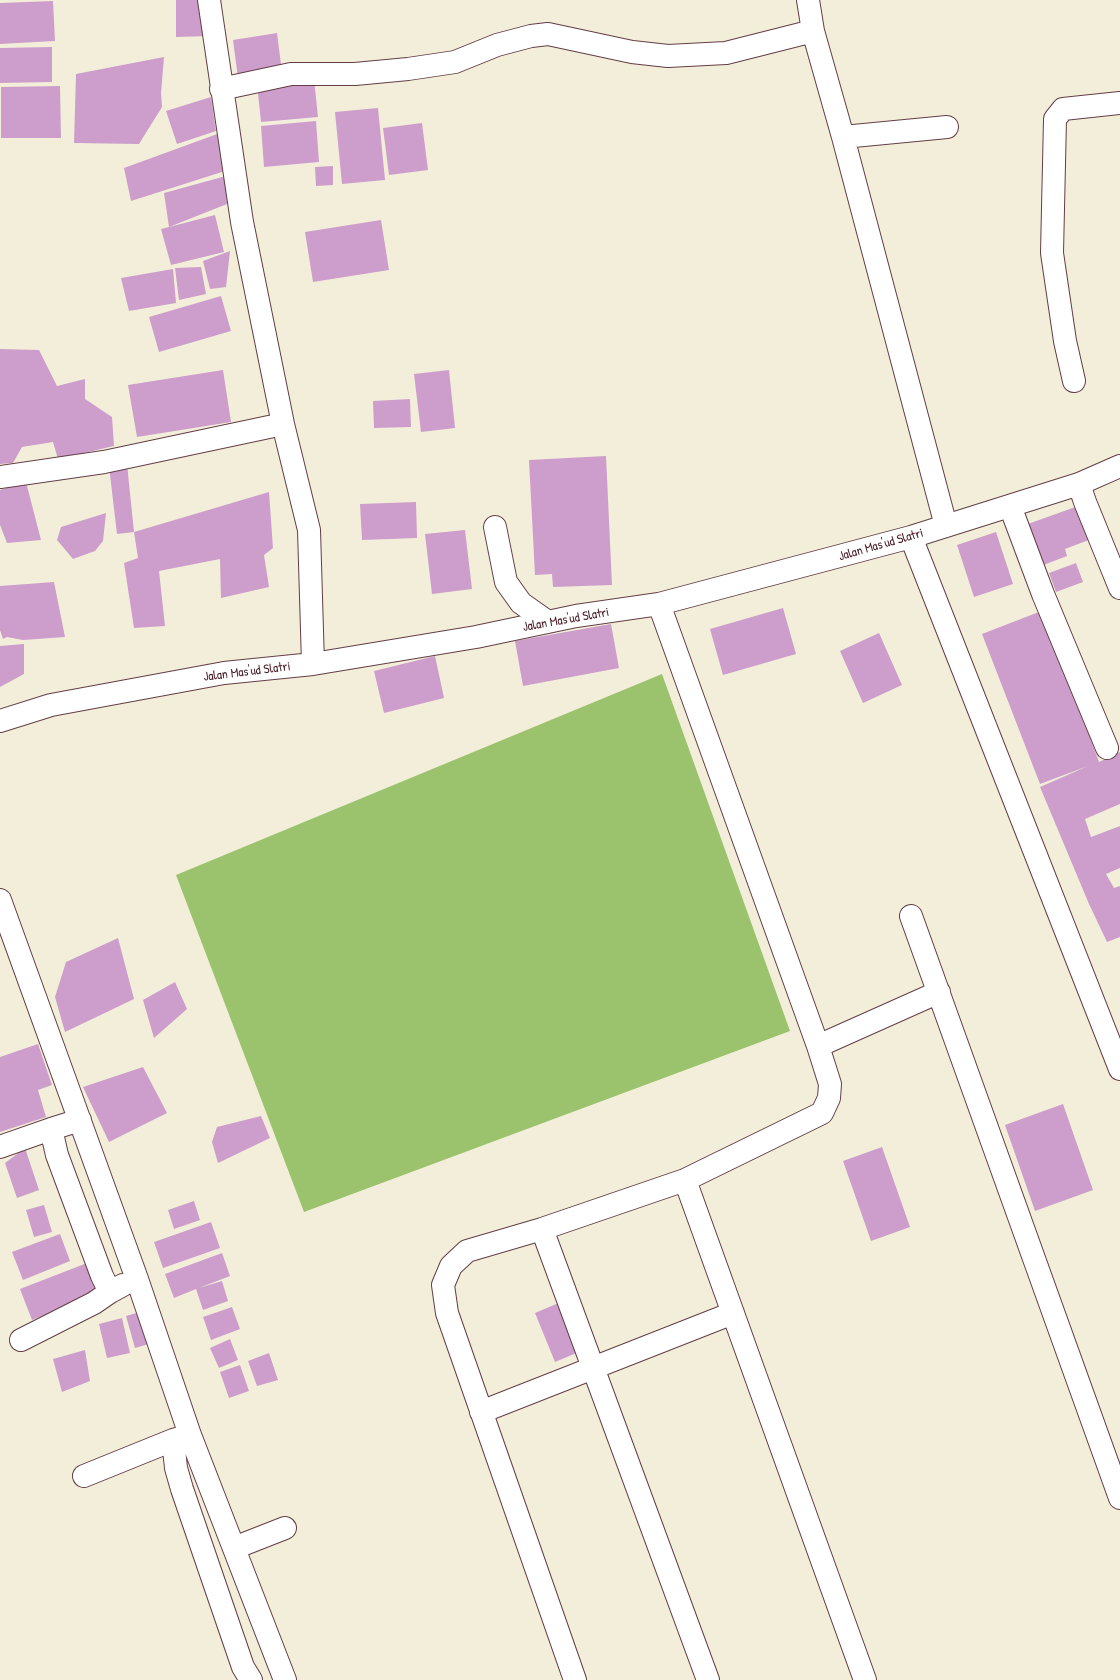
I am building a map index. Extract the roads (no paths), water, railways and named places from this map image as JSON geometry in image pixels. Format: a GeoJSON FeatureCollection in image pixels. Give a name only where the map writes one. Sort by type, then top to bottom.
{"type":"FeatureCollection","features":[{"type":"Feature","properties":{"kind":"street"},"geometry":{"type":"LineString","coordinates":[[209,0],[221,89],[242,222],[283,424],[309,530],[313,664]]}},
{"type":"Feature","properties":{"kind":"street"},"geometry":{"type":"LineString","coordinates":[[808,0],[813,31],[843,137],[946,526]]}},
{"type":"Feature","properties":{"kind":"street"},"geometry":{"type":"LineString","coordinates":[[221,89],[291,74],[355,74],[408,69],[455,62],[497,45],[531,36],[548,34],[632,52],[668,56],[726,53],[813,31]]}},
{"type":"Feature","properties":{"kind":"street"},"geometry":{"type":"LineString","coordinates":[[1074,381],[1065,340],[1052,253],[1055,119],[1062,109],[1120,103]]}},
{"type":"Feature","properties":{"kind":"street"},"geometry":{"type":"LineString","coordinates":[[843,137],[947,127]]}},
{"type":"Feature","properties":{"kind":"street"},"geometry":{"type":"LineString","coordinates":[[0,477],[104,462],[283,424]]}},
{"type":"Feature","properties":{"kind":"street","name":"Jalan Mas'ud Slatri"},"geometry":{"type":"LineString","coordinates":[[0,721],[51,705],[224,672],[313,664],[476,637],[576,616],[659,604],[910,537],[1079,484],[1120,466]]}},
{"type":"Feature","properties":{"kind":"street"},"geometry":{"type":"LineString","coordinates":[[1079,484],[1084,502],[1120,588]]}},
{"type":"Feature","properties":{"kind":"street"},"geometry":{"type":"LineString","coordinates":[[1010,506],[1043,594],[1107,748]]}},
{"type":"Feature","properties":{"kind":"street"},"geometry":{"type":"LineString","coordinates":[[495,527],[506,582],[521,603],[548,622]]}},
{"type":"Feature","properties":{"kind":"street"},"geometry":{"type":"LineString","coordinates":[[910,537],[1120,1069]]}},
{"type":"Feature","properties":{"kind":"street"},"geometry":{"type":"LineString","coordinates":[[575,1680],[447,1313],[443,1285],[451,1266],[466,1251],[542,1229],[685,1180],[822,1113],[829,1098],[830,1084],[818,1046],[659,604]]}},
{"type":"Feature","properties":{"kind":"street"},"geometry":{"type":"LineString","coordinates":[[0,900],[137,1279],[181,1437],[234,1548],[278,1679]]}},
{"type":"Feature","properties":{"kind":"street"},"geometry":{"type":"LineString","coordinates":[[911,916],[1120,1498]]}},
{"type":"Feature","properties":{"kind":"street"},"geometry":{"type":"LineString","coordinates":[[818,1046],[939,992]]}},
{"type":"Feature","properties":{"kind":"street"},"geometry":{"type":"LineString","coordinates":[[0,1147],[80,1120]]}},
{"type":"Feature","properties":{"kind":"street"},"geometry":{"type":"LineString","coordinates":[[51,1129],[56,1155],[102,1276],[110,1292]]}},
{"type":"Feature","properties":{"kind":"street"},"geometry":{"type":"LineString","coordinates":[[685,1180],[865,1680]]}},
{"type":"Feature","properties":{"kind":"street"},"geometry":{"type":"LineString","coordinates":[[542,1229],[708,1680]]}},
{"type":"Feature","properties":{"kind":"street"},"geometry":{"type":"LineString","coordinates":[[21,1340],[94,1303],[110,1292],[137,1279]]}},
{"type":"Feature","properties":{"kind":"street"},"geometry":{"type":"LineString","coordinates":[[481,1412],[733,1314]]}},
{"type":"Feature","properties":{"kind":"street"},"geometry":{"type":"LineString","coordinates":[[84,1476],[181,1437]]}},
{"type":"Feature","properties":{"kind":"street"},"geometry":{"type":"LineString","coordinates":[[181,1437],[176,1468],[243,1667],[250,1680]]}},
{"type":"Feature","properties":{"kind":"street"},"geometry":{"type":"LineString","coordinates":[[234,1548],[285,1528]]}}]}
